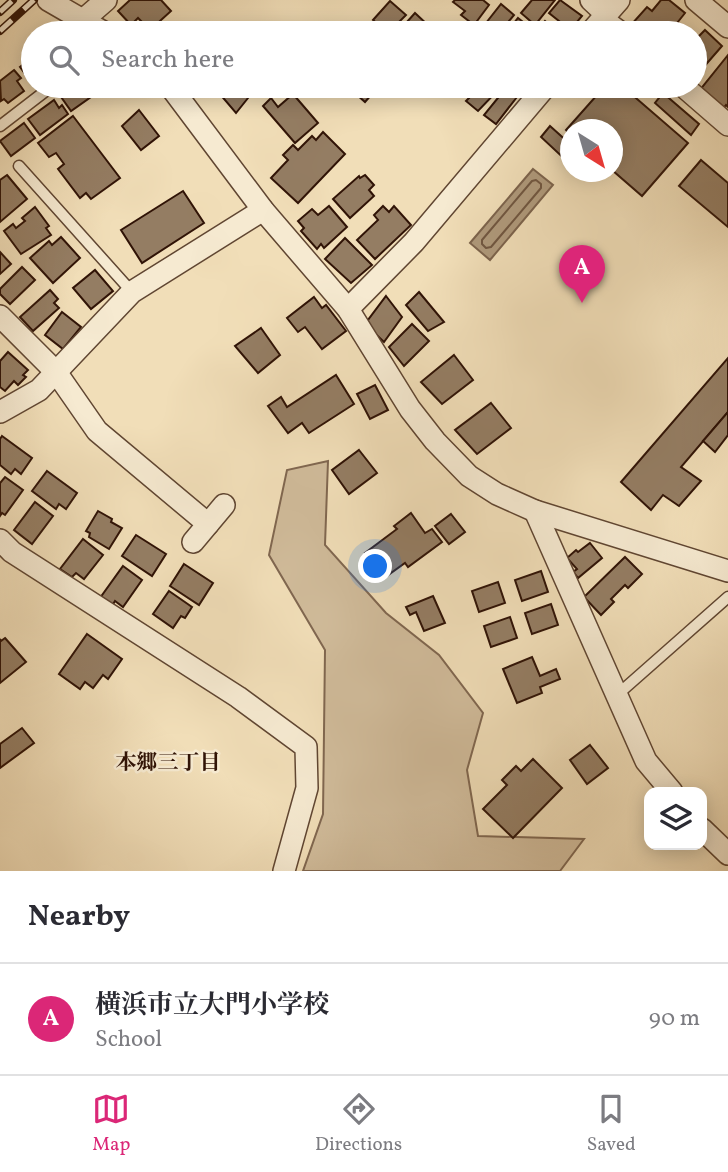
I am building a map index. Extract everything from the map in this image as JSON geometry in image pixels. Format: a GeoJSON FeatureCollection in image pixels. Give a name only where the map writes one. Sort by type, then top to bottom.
{"type":"FeatureCollection","features":[{"type":"Feature","properties":{"kind":"street"},"geometry":{"type":"LineString","coordinates":[[48,0],[83,20],[106,0]]}},
{"type":"Feature","properties":{"kind":"street"},"geometry":{"type":"LineString","coordinates":[[696,0],[728,27]]}},
{"type":"Feature","properties":{"kind":"street"},"geometry":{"type":"LineString","coordinates":[[179,98],[263,210],[348,309],[410,409],[435,441],[469,476],[497,494],[535,511],[724,564]]}},
{"type":"Feature","properties":{"kind":"street"},"geometry":{"type":"LineString","coordinates":[[348,309],[414,242],[536,98]]}},
{"type":"Feature","properties":{"kind":"street"},"geometry":{"type":"LineString","coordinates":[[697,98],[728,125]]}},
{"type":"Feature","properties":{"kind":"street"},"geometry":{"type":"LineString","coordinates":[[0,412],[39,390],[132,292],[263,210]]}},
{"type":"Feature","properties":{"kind":"street"},"geometry":{"type":"LineString","coordinates":[[0,316],[57,372],[97,431],[208,524]]}},
{"type":"Feature","properties":{"kind":"street"},"geometry":{"type":"LineString","coordinates":[[193,542],[224,505]]}},
{"type":"Feature","properties":{"kind":"street"},"geometry":{"type":"LineString","coordinates":[[535,511],[646,761],[668,787]]}},
{"type":"Feature","properties":{"kind":"street"},"geometry":{"type":"LineString","coordinates":[[0,540],[12,552],[238,697],[306,747],[307,788],[284,871]]}},
{"type":"Feature","properties":{"kind":"street"},"geometry":{"type":"LineString","coordinates":[[707,834],[728,854]]}},
{"type":"Feature","properties":{"kind":"lane"},"geometry":{"type":"LineString","coordinates":[[0,126],[36,98]]}},
{"type":"Feature","properties":{"kind":"lane"},"geometry":{"type":"LineString","coordinates":[[19,166],[132,292]]}},
{"type":"Feature","properties":{"kind":"lane"},"geometry":{"type":"LineString","coordinates":[[617,695],[728,597]]}},
{"type":"Feature","properties":{"kind":"shaded area"},"geometry":{"type":"Polygon","coordinates":[[[328,461],[325,545],[386,613],[439,655],[483,713],[467,770],[478,836],[584,839],[560,871],[303,871],[323,814],[325,650],[269,555],[287,470],[328,461]]]}},
{"type":"Feature","properties":{"kind":"water"},"geometry":{"type":"Polygon","coordinates":[[[533,169],[553,185],[490,260],[470,243],[533,169]]]}},
{"type":"Feature","properties":{"kind":"building"},"geometry":{"type":"Polygon","coordinates":[[[130,0],[161,0],[171,11],[160,21],[141,21],[138,18],[127,21],[118,11],[130,0]]]}},
{"type":"Feature","properties":{"kind":"building"},"geometry":{"type":"Polygon","coordinates":[[[483,0],[489,5],[477,21],[469,21],[461,15],[465,11],[453,2],[483,0]]]}},
{"type":"Feature","properties":{"kind":"building"},"geometry":{"type":"Polygon","coordinates":[[[532,0],[555,0],[538,21],[530,21],[521,13],[532,0]]]}},
{"type":"Feature","properties":{"kind":"building"},"geometry":{"type":"Polygon","coordinates":[[[560,0],[582,16],[578,21],[559,21],[549,13],[560,0]]]}},
{"type":"Feature","properties":{"kind":"building"},"geometry":{"type":"Polygon","coordinates":[[[661,0],[669,0],[685,13],[679,21],[635,21],[647,7],[652,11],[661,0]]]}},
{"type":"Feature","properties":{"kind":"building"},"geometry":{"type":"Polygon","coordinates":[[[390,1],[406,15],[400,21],[373,20],[390,1]]]}},
{"type":"Feature","properties":{"kind":"building"},"geometry":{"type":"Polygon","coordinates":[[[501,4],[514,15],[509,21],[488,21],[501,4]]]}},
{"type":"Feature","properties":{"kind":"building"},"geometry":{"type":"Polygon","coordinates":[[[415,13],[424,21],[408,21],[415,13]]]}},
{"type":"Feature","properties":{"kind":"building"},"geometry":{"type":"Polygon","coordinates":[[[707,32],[722,46],[707,63],[707,32]]]}},
{"type":"Feature","properties":{"kind":"building"},"geometry":{"type":"Polygon","coordinates":[[[728,55],[728,107],[726,105],[722,110],[707,98],[707,81],[728,55]]]}},
{"type":"Feature","properties":{"kind":"building"},"geometry":{"type":"Polygon","coordinates":[[[14,70],[21,78],[17,81],[21,93],[8,103],[4,99],[1,101],[0,81],[14,70]]]}},
{"type":"Feature","properties":{"kind":"building"},"geometry":{"type":"Polygon","coordinates":[[[62,98],[89,98],[71,111],[62,98]]]}},
{"type":"Feature","properties":{"kind":"building"},"geometry":{"type":"Polygon","coordinates":[[[223,98],[248,98],[236,113],[223,98]]]}},
{"type":"Feature","properties":{"kind":"building"},"geometry":{"type":"Polygon","coordinates":[[[271,98],[278,107],[288,98],[296,98],[318,123],[295,143],[263,106],[271,98]]]}},
{"type":"Feature","properties":{"kind":"building"},"geometry":{"type":"Polygon","coordinates":[[[469,98],[490,98],[478,111],[466,101],[469,98]]]}},
{"type":"Feature","properties":{"kind":"building"},"geometry":{"type":"Polygon","coordinates":[[[498,98],[516,98],[496,124],[484,115],[498,98]]]}},
{"type":"Feature","properties":{"kind":"building"},"geometry":{"type":"Polygon","coordinates":[[[594,98],[636,98],[688,143],[642,196],[623,180],[623,119],[576,119],[594,98]]]}},
{"type":"Feature","properties":{"kind":"building"},"geometry":{"type":"Polygon","coordinates":[[[659,98],[669,98],[699,124],[691,135],[655,103],[659,98]]]}},
{"type":"Feature","properties":{"kind":"building"},"geometry":{"type":"Polygon","coordinates":[[[54,100],[59,108],[62,105],[68,114],[40,135],[28,119],[54,100]]]}},
{"type":"Feature","properties":{"kind":"building"},"geometry":{"type":"Polygon","coordinates":[[[139,110],[159,136],[141,150],[122,126],[139,110]]]}},
{"type":"Feature","properties":{"kind":"building"},"geometry":{"type":"Polygon","coordinates":[[[73,116],[120,178],[91,199],[86,193],[80,198],[58,169],[64,164],[56,153],[49,157],[38,143],[73,116]]]}},
{"type":"Feature","properties":{"kind":"building"},"geometry":{"type":"Polygon","coordinates":[[[24,123],[35,138],[11,156],[0,141],[24,123]]]}},
{"type":"Feature","properties":{"kind":"building"},"geometry":{"type":"Polygon","coordinates":[[[550,126],[560,135],[560,155],[541,137],[550,126]]]}},
{"type":"Feature","properties":{"kind":"building"},"geometry":{"type":"Polygon","coordinates":[[[323,132],[345,154],[298,203],[271,178],[288,160],[283,155],[293,145],[298,150],[312,136],[316,140],[323,132]]]}},
{"type":"Feature","properties":{"kind":"building"},"geometry":{"type":"Polygon","coordinates":[[[701,160],[728,183],[728,227],[679,186],[701,160]]]}},
{"type":"Feature","properties":{"kind":"building"},"geometry":{"type":"Polygon","coordinates":[[[7,175],[27,199],[0,222],[0,180],[7,175]]]}},
{"type":"Feature","properties":{"kind":"building"},"geometry":{"type":"Polygon","coordinates":[[[365,175],[374,185],[369,190],[374,196],[350,218],[333,199],[359,176],[360,178],[365,175]]]}},
{"type":"Feature","properties":{"kind":"building"},"geometry":{"type":"Polygon","coordinates":[[[183,191],[204,223],[142,263],[121,230],[183,191]]]}},
{"type":"Feature","properties":{"kind":"building"},"geometry":{"type":"Polygon","coordinates":[[[329,206],[347,227],[324,248],[321,244],[317,249],[301,231],[304,228],[298,221],[312,209],[318,215],[329,206]]]}},
{"type":"Feature","properties":{"kind":"building"},"geometry":{"type":"Polygon","coordinates":[[[383,206],[389,212],[394,206],[411,225],[375,259],[357,240],[378,220],[374,215],[383,206]]]}},
{"type":"Feature","properties":{"kind":"building"},"geometry":{"type":"Polygon","coordinates":[[[35,207],[49,226],[46,228],[51,235],[21,254],[4,231],[13,224],[16,228],[25,221],[22,218],[35,207]]]}},
{"type":"Feature","properties":{"kind":"building"},"geometry":{"type":"Polygon","coordinates":[[[61,237],[80,258],[53,283],[30,258],[49,241],[52,245],[61,237]]]}},
{"type":"Feature","properties":{"kind":"building"},"geometry":{"type":"Polygon","coordinates":[[[345,238],[372,265],[351,283],[325,259],[345,238]]]}},
{"type":"Feature","properties":{"kind":"building"},"geometry":{"type":"Polygon","coordinates":[[[0,252],[11,264],[0,274],[0,252]]]}},
{"type":"Feature","properties":{"kind":"building"},"geometry":{"type":"Polygon","coordinates":[[[22,267],[35,280],[10,304],[0,294],[0,289],[22,267]]]}},
{"type":"Feature","properties":{"kind":"building"},"geometry":{"type":"Polygon","coordinates":[[[95,270],[113,291],[91,309],[73,288],[95,270]]]}},
{"type":"Feature","properties":{"kind":"building"},"geometry":{"type":"Polygon","coordinates":[[[50,290],[58,299],[54,303],[59,308],[33,331],[20,317],[50,290]]]}},
{"type":"Feature","properties":{"kind":"building"},"geometry":{"type":"Polygon","coordinates":[[[419,292],[444,322],[428,331],[406,305],[419,292]]]}},
{"type":"Feature","properties":{"kind":"building"},"geometry":{"type":"Polygon","coordinates":[[[386,296],[402,317],[384,342],[365,324],[386,296]]]}},
{"type":"Feature","properties":{"kind":"building"},"geometry":{"type":"Polygon","coordinates":[[[314,297],[322,308],[326,305],[346,331],[322,349],[305,327],[298,332],[287,318],[314,297]]]}},
{"type":"Feature","properties":{"kind":"building"},"geometry":{"type":"Polygon","coordinates":[[[62,312],[81,327],[63,349],[45,335],[62,312]]]}},
{"type":"Feature","properties":{"kind":"building"},"geometry":{"type":"Polygon","coordinates":[[[412,324],[429,341],[404,366],[389,347],[412,324]]]}},
{"type":"Feature","properties":{"kind":"building"},"geometry":{"type":"Polygon","coordinates":[[[261,328],[280,355],[258,373],[235,346],[261,328]]]}},
{"type":"Feature","properties":{"kind":"building"},"geometry":{"type":"Polygon","coordinates":[[[8,352],[28,370],[23,375],[26,377],[18,385],[14,381],[5,391],[0,387],[0,361],[8,352]]]}},
{"type":"Feature","properties":{"kind":"building"},"geometry":{"type":"Polygon","coordinates":[[[454,355],[473,380],[442,404],[421,382],[454,355]]]}},
{"type":"Feature","properties":{"kind":"building"},"geometry":{"type":"Polygon","coordinates":[[[728,358],[728,412],[681,467],[701,481],[679,506],[663,495],[651,510],[621,482],[728,358]]]}},
{"type":"Feature","properties":{"kind":"building"},"geometry":{"type":"Polygon","coordinates":[[[336,375],[354,404],[309,433],[302,423],[288,433],[268,406],[281,397],[287,407],[336,375]]]}},
{"type":"Feature","properties":{"kind":"building"},"geometry":{"type":"Polygon","coordinates":[[[375,385],[388,410],[370,419],[357,394],[375,385]]]}},
{"type":"Feature","properties":{"kind":"building"},"geometry":{"type":"Polygon","coordinates":[[[491,403],[511,428],[477,454],[455,430],[491,403]]]}},
{"type":"Feature","properties":{"kind":"building"},"geometry":{"type":"Polygon","coordinates":[[[728,412],[728,435],[715,452],[703,441],[728,412]]]}},
{"type":"Feature","properties":{"kind":"building"},"geometry":{"type":"Polygon","coordinates":[[[2,436],[32,458],[21,474],[15,469],[11,474],[0,465],[2,436]]]}},
{"type":"Feature","properties":{"kind":"building"},"geometry":{"type":"Polygon","coordinates":[[[359,450],[377,473],[349,494],[332,470],[359,450]]]}},
{"type":"Feature","properties":{"kind":"building"},"geometry":{"type":"Polygon","coordinates":[[[47,471],[77,493],[66,509],[59,504],[56,509],[32,491],[47,471]]]}},
{"type":"Feature","properties":{"kind":"building"},"geometry":{"type":"Polygon","coordinates":[[[5,477],[23,490],[5,515],[2,513],[0,516],[0,483],[5,477]]]}},
{"type":"Feature","properties":{"kind":"building"},"geometry":{"type":"Polygon","coordinates":[[[35,502],[53,516],[32,544],[14,530],[35,502]]]}},
{"type":"Feature","properties":{"kind":"building"},"geometry":{"type":"Polygon","coordinates":[[[98,511],[122,528],[109,549],[89,537],[90,533],[86,531],[98,511]]]}},
{"type":"Feature","properties":{"kind":"building"},"geometry":{"type":"Polygon","coordinates":[[[411,513],[425,533],[432,529],[442,542],[408,567],[405,563],[384,578],[365,553],[397,529],[394,526],[411,513]]]}},
{"type":"Feature","properties":{"kind":"building"},"geometry":{"type":"Polygon","coordinates":[[[451,514],[465,532],[449,544],[435,526],[451,514]]]}},
{"type":"Feature","properties":{"kind":"building"},"geometry":{"type":"Polygon","coordinates":[[[136,535],[166,554],[152,576],[122,556],[136,535]]]}},
{"type":"Feature","properties":{"kind":"building"},"geometry":{"type":"Polygon","coordinates":[[[83,539],[103,555],[84,579],[76,573],[72,577],[60,569],[83,539]]]}},
{"type":"Feature","properties":{"kind":"building"},"geometry":{"type":"Polygon","coordinates":[[[590,543],[602,558],[578,578],[573,572],[577,569],[567,558],[590,543]]]}},
{"type":"Feature","properties":{"kind":"building"},"geometry":{"type":"Polygon","coordinates":[[[625,557],[642,574],[628,588],[625,585],[611,599],[614,602],[601,615],[584,597],[625,557]]]}},
{"type":"Feature","properties":{"kind":"building"},"geometry":{"type":"Polygon","coordinates":[[[184,564],[213,583],[199,605],[170,586],[184,564]]]}},
{"type":"Feature","properties":{"kind":"building"},"geometry":{"type":"Polygon","coordinates":[[[123,566],[142,580],[123,607],[115,601],[112,606],[100,598],[123,566]]]}},
{"type":"Feature","properties":{"kind":"building"},"geometry":{"type":"Polygon","coordinates":[[[541,571],[548,592],[522,601],[515,580],[541,571]]]}},
{"type":"Feature","properties":{"kind":"building"},"geometry":{"type":"Polygon","coordinates":[[[498,582],[505,603],[479,612],[472,591],[498,582]]]}},
{"type":"Feature","properties":{"kind":"building"},"geometry":{"type":"Polygon","coordinates":[[[169,591],[192,607],[185,618],[181,616],[173,628],[153,614],[169,591]]]}},
{"type":"Feature","properties":{"kind":"building"},"geometry":{"type":"Polygon","coordinates":[[[433,596],[445,623],[424,631],[416,612],[410,615],[406,607],[433,596]]]}},
{"type":"Feature","properties":{"kind":"building"},"geometry":{"type":"Polygon","coordinates":[[[551,604],[558,625],[532,634],[525,613],[551,604]]]}},
{"type":"Feature","properties":{"kind":"building"},"geometry":{"type":"Polygon","coordinates":[[[510,617],[517,638],[491,647],[484,626],[510,617]]]}},
{"type":"Feature","properties":{"kind":"building"},"geometry":{"type":"Polygon","coordinates":[[[87,634],[122,659],[108,679],[103,675],[93,688],[85,682],[80,689],[59,674],[87,634]]]}},
{"type":"Feature","properties":{"kind":"building"},"geometry":{"type":"Polygon","coordinates":[[[5,638],[26,662],[0,683],[0,639],[1,641],[5,638]]]}},
{"type":"Feature","properties":{"kind":"building"},"geometry":{"type":"Polygon","coordinates":[[[532,657],[540,676],[556,669],[560,679],[540,687],[542,693],[517,703],[503,669],[532,657]]]}},
{"type":"Feature","properties":{"kind":"building"},"geometry":{"type":"Polygon","coordinates":[[[22,728],[34,743],[0,768],[0,744],[22,728]]]}},
{"type":"Feature","properties":{"kind":"building"},"geometry":{"type":"Polygon","coordinates":[[[590,745],[608,768],[587,784],[570,760],[590,745]]]}},
{"type":"Feature","properties":{"kind":"building"},"geometry":{"type":"Polygon","coordinates":[[[533,759],[562,788],[513,838],[483,809],[507,785],[502,780],[516,766],[521,771],[533,759]]]}},
{"type":"Feature","properties":{"kind":"railway"},"geometry":{"type":"LineString","coordinates":[[0,12],[13,0]]}},
{"type":"Feature","properties":{"kind":"railway"},"geometry":{"type":"LineString","coordinates":[[0,31],[34,0]]}},
{"type":"Feature","properties":{"kind":"place","name":"横浜市立大門小学校"},"geometry":{"type":"Point","coordinates":[582,303]}},
{"type":"Feature","properties":{"kind":"district","name":"本郷三丁目"},"geometry":{"type":"Point","coordinates":[168,762]}}]}
